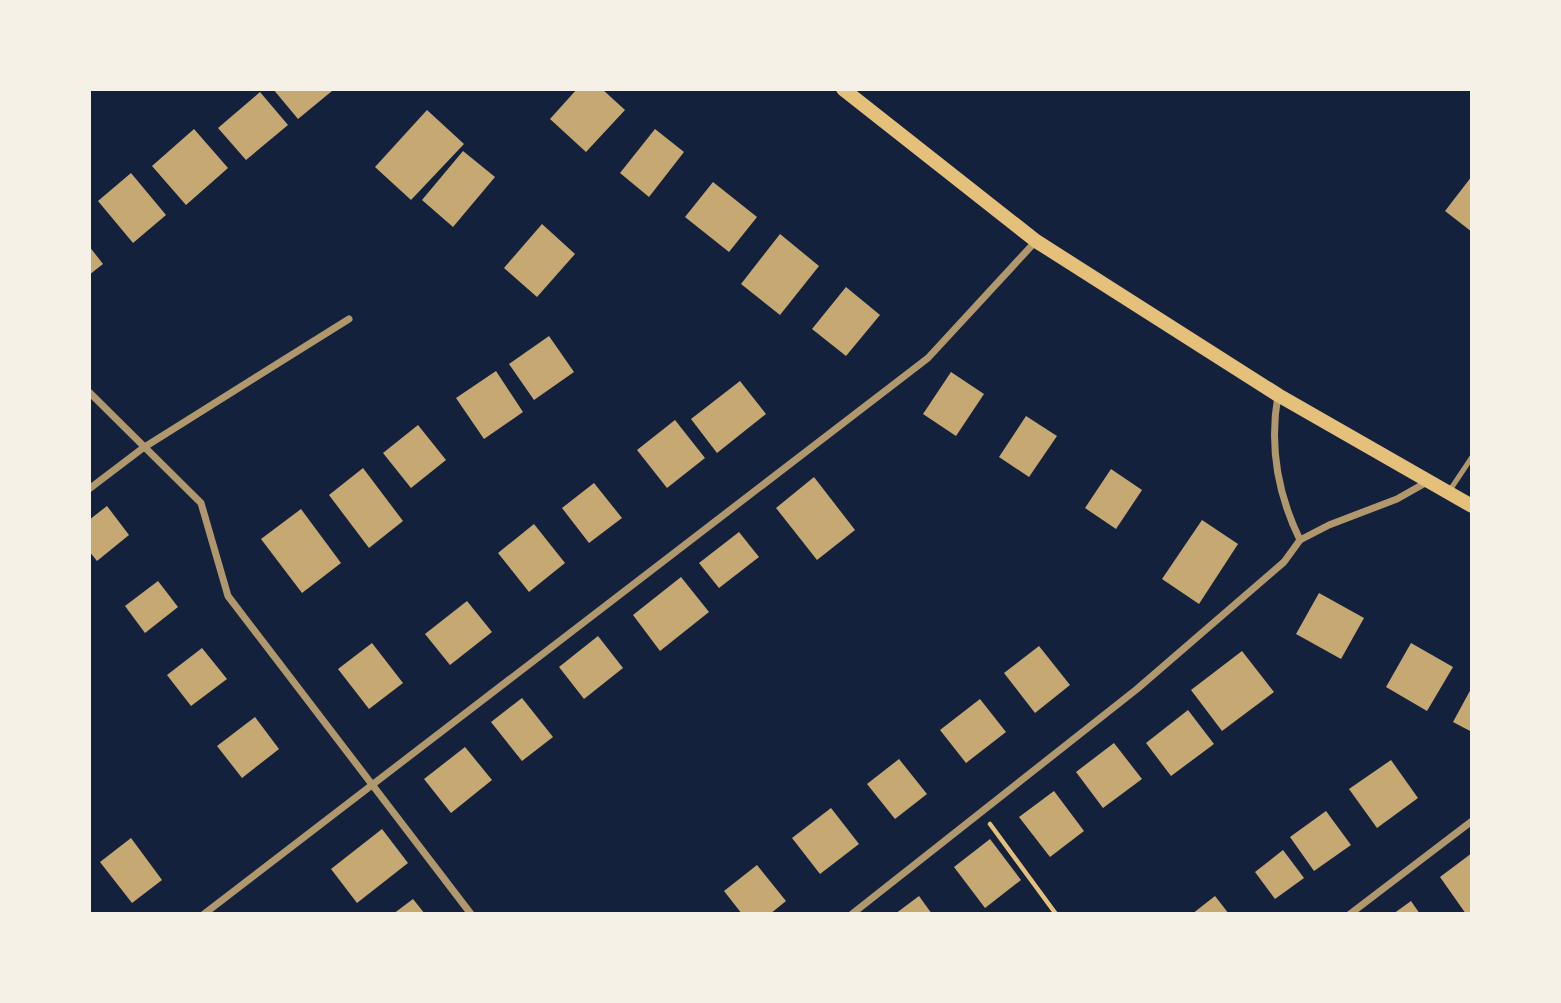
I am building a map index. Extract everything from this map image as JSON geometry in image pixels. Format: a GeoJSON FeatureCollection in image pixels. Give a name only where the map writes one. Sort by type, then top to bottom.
{"type":"FeatureCollection","features":[{"type":"Feature","properties":{"kind":"main road"},"geometry":{"type":"LineString","coordinates":[[843,89],[1036,241],[1278,395],[1472,506]]}},
{"type":"Feature","properties":{"kind":"street"},"geometry":{"type":"LineString","coordinates":[[204,914],[928,358],[1036,241]]}},
{"type":"Feature","properties":{"kind":"street"},"geometry":{"type":"LineString","coordinates":[[89,489],[143,448],[349,319]]}},
{"type":"Feature","properties":{"kind":"street"},"geometry":{"type":"LineString","coordinates":[[89,392],[201,503],[228,596],[471,914]]}},
{"type":"Feature","properties":{"kind":"street"},"geometry":{"type":"LineString","coordinates":[[1278,395],[1273,438],[1283,500],[1300,540]]}},
{"type":"Feature","properties":{"kind":"street"},"geometry":{"type":"LineString","coordinates":[[852,914],[1137,689],[1284,562],[1300,540],[1329,525],[1397,499],[1428,482]]}},
{"type":"Feature","properties":{"kind":"street"},"geometry":{"type":"LineString","coordinates":[[1350,914],[1472,821]]}},
{"type":"Feature","properties":{"kind":"lane"},"geometry":{"type":"LineString","coordinates":[[1449,493],[1472,457]]}},
{"type":"Feature","properties":{"kind":"path"},"geometry":{"type":"LineString","coordinates":[[981,812],[1056,914]]}},
{"type":"Feature","properties":{"kind":"building"},"geometry":{"type":"Polygon","coordinates":[[[273,89],[331,89],[332,91],[298,119],[273,89]]]}},
{"type":"Feature","properties":{"kind":"building"},"geometry":{"type":"Polygon","coordinates":[[[577,89],[602,89],[625,110],[586,152],[550,119],[577,89]]]}},
{"type":"Feature","properties":{"kind":"building"},"geometry":{"type":"Polygon","coordinates":[[[260,92],[288,125],[246,160],[218,128],[260,92]]]}},
{"type":"Feature","properties":{"kind":"building"},"geometry":{"type":"Polygon","coordinates":[[[427,110],[464,144],[411,200],[375,167],[427,110]]]}},
{"type":"Feature","properties":{"kind":"building"},"geometry":{"type":"Polygon","coordinates":[[[194,129],[228,168],[186,205],[152,166],[194,129]]]}},
{"type":"Feature","properties":{"kind":"building"},"geometry":{"type":"Polygon","coordinates":[[[655,129],[684,152],[649,197],[620,173],[655,129]]]}},
{"type":"Feature","properties":{"kind":"building"},"geometry":{"type":"Polygon","coordinates":[[[463,151],[495,177],[453,227],[422,200],[463,151]]]}},
{"type":"Feature","properties":{"kind":"building"},"geometry":{"type":"Polygon","coordinates":[[[131,173],[166,215],[133,243],[98,201],[131,173]]]}},
{"type":"Feature","properties":{"kind":"building"},"geometry":{"type":"Polygon","coordinates":[[[1472,176],[1472,232],[1445,211],[1472,176]]]}},
{"type":"Feature","properties":{"kind":"building"},"geometry":{"type":"Polygon","coordinates":[[[713,182],[757,217],[729,252],[685,217],[713,182]]]}},
{"type":"Feature","properties":{"kind":"building"},"geometry":{"type":"Polygon","coordinates":[[[542,224],[575,254],[537,297],[504,268],[542,224]]]}},
{"type":"Feature","properties":{"kind":"building"},"geometry":{"type":"Polygon","coordinates":[[[780,234],[819,266],[780,315],[741,284],[780,234]]]}},
{"type":"Feature","properties":{"kind":"building"},"geometry":{"type":"Polygon","coordinates":[[[89,246],[103,264],[89,275],[89,246]]]}},
{"type":"Feature","properties":{"kind":"building"},"geometry":{"type":"Polygon","coordinates":[[[846,287],[880,315],[846,356],[812,329],[846,287]]]}},
{"type":"Feature","properties":{"kind":"building"},"geometry":{"type":"Polygon","coordinates":[[[549,336],[574,372],[534,400],[509,364],[549,336]]]}},
{"type":"Feature","properties":{"kind":"building"},"geometry":{"type":"Polygon","coordinates":[[[496,371],[523,412],[484,439],[456,398],[496,371]]]}},
{"type":"Feature","properties":{"kind":"building"},"geometry":{"type":"Polygon","coordinates":[[[951,372],[984,394],[956,436],[923,414],[951,372]]]}},
{"type":"Feature","properties":{"kind":"building"},"geometry":{"type":"Polygon","coordinates":[[[740,381],[766,414],[717,453],[691,419],[740,381]]]}},
{"type":"Feature","properties":{"kind":"building"},"geometry":{"type":"Polygon","coordinates":[[[1026,416],[1057,436],[1029,477],[999,457],[1026,416]]]}},
{"type":"Feature","properties":{"kind":"building"},"geometry":{"type":"Polygon","coordinates":[[[675,420],[705,458],[667,488],[637,450],[675,420]]]}},
{"type":"Feature","properties":{"kind":"building"},"geometry":{"type":"Polygon","coordinates":[[[418,425],[446,460],[411,488],[383,453],[418,425]]]}},
{"type":"Feature","properties":{"kind":"building"},"geometry":{"type":"Polygon","coordinates":[[[363,468],[403,521],[369,548],[329,495],[363,468]]]}},
{"type":"Feature","properties":{"kind":"building"},"geometry":{"type":"Polygon","coordinates":[[[1111,469],[1142,490],[1116,529],[1085,508],[1111,469]]]}},
{"type":"Feature","properties":{"kind":"building"},"geometry":{"type":"Polygon","coordinates":[[[814,477],[855,530],[817,560],[776,508],[814,477]]]}},
{"type":"Feature","properties":{"kind":"building"},"geometry":{"type":"Polygon","coordinates":[[[594,483],[622,518],[589,543],[562,508],[594,483]]]}},
{"type":"Feature","properties":{"kind":"building"},"geometry":{"type":"Polygon","coordinates":[[[107,506],[129,535],[97,561],[89,551],[89,520],[107,506]]]}},
{"type":"Feature","properties":{"kind":"building"},"geometry":{"type":"Polygon","coordinates":[[[301,509],[341,563],[302,593],[261,539],[301,509]]]}},
{"type":"Feature","properties":{"kind":"building"},"geometry":{"type":"Polygon","coordinates":[[[1202,520],[1238,544],[1199,604],[1162,579],[1202,520]]]}},
{"type":"Feature","properties":{"kind":"building"},"geometry":{"type":"Polygon","coordinates":[[[534,524],[565,563],[529,592],[498,553],[534,524]]]}},
{"type":"Feature","properties":{"kind":"building"},"geometry":{"type":"Polygon","coordinates":[[[739,532],[759,557],[719,588],[699,563],[739,532]]]}},
{"type":"Feature","properties":{"kind":"building"},"geometry":{"type":"Polygon","coordinates":[[[681,577],[709,612],[660,651],[633,615],[681,577]]]}},
{"type":"Feature","properties":{"kind":"building"},"geometry":{"type":"Polygon","coordinates":[[[158,581],[178,607],[145,633],[125,606],[158,581]]]}},
{"type":"Feature","properties":{"kind":"building"},"geometry":{"type":"Polygon","coordinates":[[[1319,593],[1364,618],[1341,659],[1296,634],[1319,593]]]}},
{"type":"Feature","properties":{"kind":"building"},"geometry":{"type":"Polygon","coordinates":[[[467,601],[492,632],[450,665],[425,634],[467,601]]]}},
{"type":"Feature","properties":{"kind":"building"},"geometry":{"type":"Polygon","coordinates":[[[598,636],[623,668],[584,699],[559,667],[598,636]]]}},
{"type":"Feature","properties":{"kind":"building"},"geometry":{"type":"Polygon","coordinates":[[[372,643],[403,683],[369,709],[338,669],[372,643]]]}},
{"type":"Feature","properties":{"kind":"building"},"geometry":{"type":"Polygon","coordinates":[[[1411,643],[1453,667],[1427,711],[1386,687],[1411,643]]]}},
{"type":"Feature","properties":{"kind":"building"},"geometry":{"type":"Polygon","coordinates":[[[1039,646],[1070,685],[1035,713],[1004,673],[1039,646]]]}},
{"type":"Feature","properties":{"kind":"building"},"geometry":{"type":"Polygon","coordinates":[[[202,648],[227,679],[191,706],[167,675],[202,648]]]}},
{"type":"Feature","properties":{"kind":"building"},"geometry":{"type":"Polygon","coordinates":[[[1242,651],[1274,692],[1222,731],[1191,690],[1242,651]]]}},
{"type":"Feature","properties":{"kind":"building"},"geometry":{"type":"Polygon","coordinates":[[[1472,687],[1472,732],[1453,722],[1472,687]]]}},
{"type":"Feature","properties":{"kind":"building"},"geometry":{"type":"Polygon","coordinates":[[[522,698],[553,737],[522,761],[491,722],[522,698]]]}},
{"type":"Feature","properties":{"kind":"building"},"geometry":{"type":"Polygon","coordinates":[[[980,699],[1006,732],[966,763],[940,730],[980,699]]]}},
{"type":"Feature","properties":{"kind":"building"},"geometry":{"type":"Polygon","coordinates":[[[1188,710],[1214,744],[1171,776],[1146,743],[1188,710]]]}},
{"type":"Feature","properties":{"kind":"building"},"geometry":{"type":"Polygon","coordinates":[[[255,717],[279,749],[242,778],[217,746],[255,717]]]}},
{"type":"Feature","properties":{"kind":"building"},"geometry":{"type":"Polygon","coordinates":[[[1114,743],[1142,779],[1103,808],[1076,772],[1114,743]]]}},
{"type":"Feature","properties":{"kind":"building"},"geometry":{"type":"Polygon","coordinates":[[[465,747],[492,780],[451,813],[424,779],[465,747]]]}},
{"type":"Feature","properties":{"kind":"building"},"geometry":{"type":"Polygon","coordinates":[[[899,759],[927,794],[895,819],[867,784],[899,759]]]}},
{"type":"Feature","properties":{"kind":"building"},"geometry":{"type":"Polygon","coordinates":[[[1391,760],[1418,798],[1377,828],[1349,789],[1391,760]]]}},
{"type":"Feature","properties":{"kind":"building"},"geometry":{"type":"Polygon","coordinates":[[[1054,791],[1084,831],[1050,857],[1019,817],[1054,791]]]}},
{"type":"Feature","properties":{"kind":"building"},"geometry":{"type":"Polygon","coordinates":[[[831,808],[859,844],[820,874],[792,838],[831,808]]]}},
{"type":"Feature","properties":{"kind":"building"},"geometry":{"type":"Polygon","coordinates":[[[1326,811],[1351,845],[1314,871],[1290,837],[1326,811]]]}},
{"type":"Feature","properties":{"kind":"building"},"geometry":{"type":"Polygon","coordinates":[[[382,829],[408,863],[357,903],[331,869],[382,829]]]}},
{"type":"Feature","properties":{"kind":"building"},"geometry":{"type":"Polygon","coordinates":[[[131,838],[162,880],[132,903],[100,862],[131,838]]]}},
{"type":"Feature","properties":{"kind":"building"},"geometry":{"type":"Polygon","coordinates":[[[990,839],[1021,880],[985,908],[954,867],[990,839]]]}},
{"type":"Feature","properties":{"kind":"building"},"geometry":{"type":"Polygon","coordinates":[[[1283,850],[1304,878],[1275,899],[1255,872],[1283,850]]]}},
{"type":"Feature","properties":{"kind":"building"},"geometry":{"type":"Polygon","coordinates":[[[1472,853],[1472,914],[1466,914],[1440,877],[1472,853]]]}},
{"type":"Feature","properties":{"kind":"building"},"geometry":{"type":"Polygon","coordinates":[[[757,865],[786,901],[770,914],[742,914],[724,891],[757,865]]]}},
{"type":"Feature","properties":{"kind":"building"},"geometry":{"type":"Polygon","coordinates":[[[919,896],[932,914],[895,914],[919,896]]]}},
{"type":"Feature","properties":{"kind":"building"},"geometry":{"type":"Polygon","coordinates":[[[1215,896],[1229,914],[1192,914],[1215,896]]]}},
{"type":"Feature","properties":{"kind":"building"},"geometry":{"type":"Polygon","coordinates":[[[413,899],[425,914],[393,914],[413,899]]]}},
{"type":"Feature","properties":{"kind":"building"},"geometry":{"type":"Polygon","coordinates":[[[1411,901],[1420,914],[1393,914],[1411,901]]]}}]}
